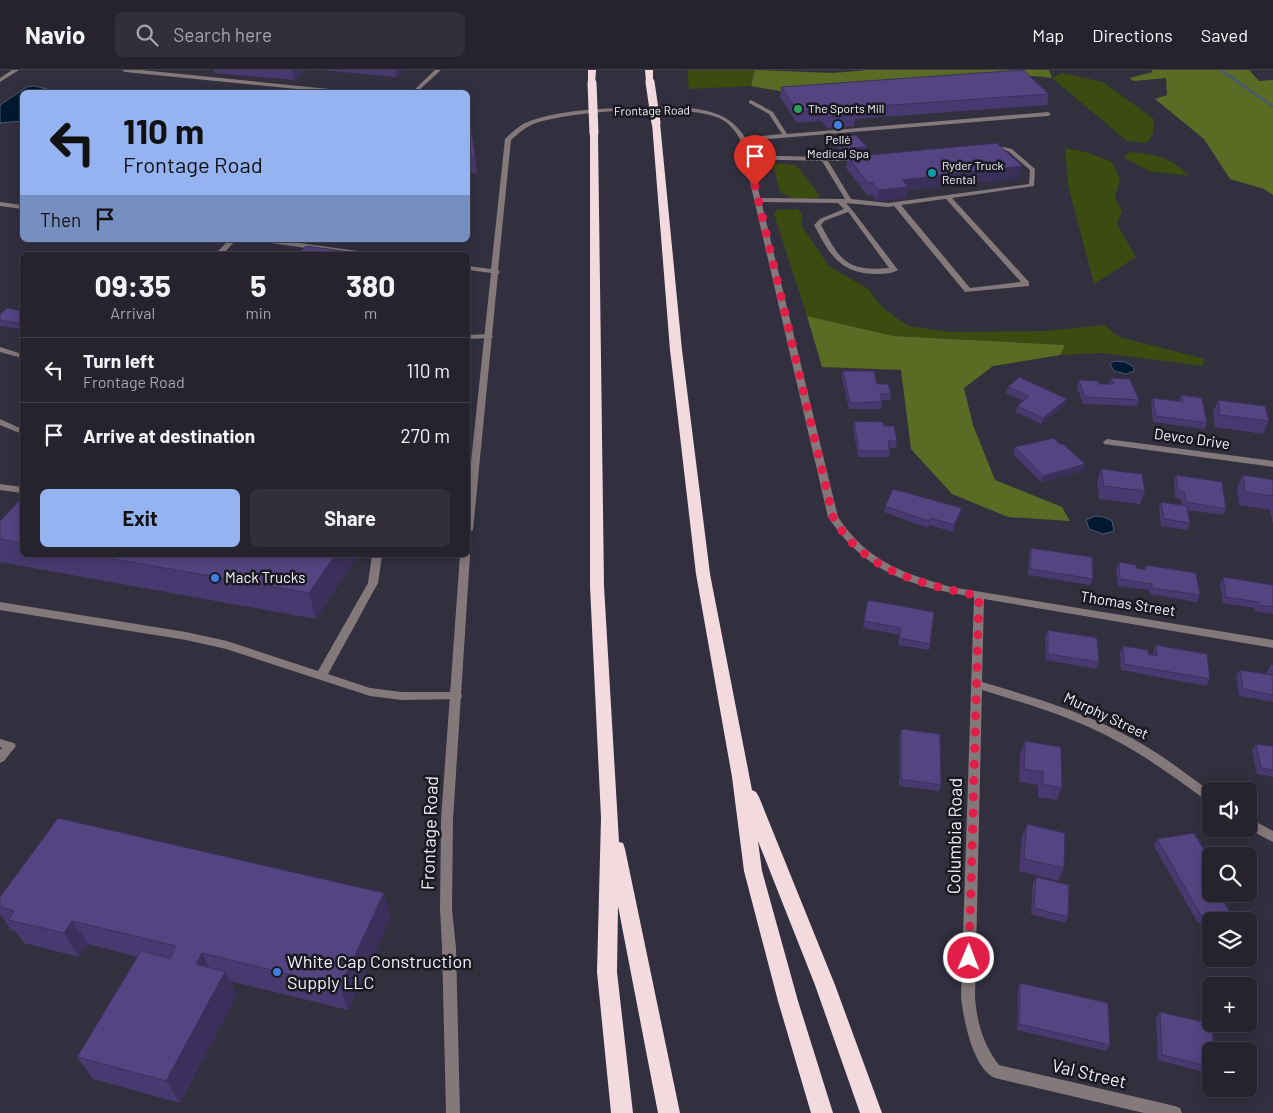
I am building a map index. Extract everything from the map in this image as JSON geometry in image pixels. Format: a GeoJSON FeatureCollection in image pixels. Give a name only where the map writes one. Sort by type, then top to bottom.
{"type":"FeatureCollection","features":[{"type":"Feature","properties":{"kind":"highway"},"geometry":{"type":"LineString","coordinates":[[592,70],[598,517],[597,586],[610,818],[607,972],[622,1113]]}},
{"type":"Feature","properties":{"kind":"highway"},"geometry":{"type":"LineString","coordinates":[[648,70],[656,123],[676,350],[703,574],[742,777],[753,871],[788,1001],[822,1113]]}},
{"type":"Feature","properties":{"kind":"highway"},"geometry":{"type":"LineString","coordinates":[[742,777],[825,985],[871,1113]]}},
{"type":"Feature","properties":{"kind":"highway"},"geometry":{"type":"LineString","coordinates":[[610,818],[669,1113]]}},
{"type":"Feature","properties":{"kind":"street"},"geometry":{"type":"LineString","coordinates":[[0,80],[16,70]]}},
{"type":"Feature","properties":{"kind":"street"},"geometry":{"type":"LineString","coordinates":[[125,70],[320,90]]}},
{"type":"Feature","properties":{"kind":"street"},"geometry":{"type":"LineString","coordinates":[[416,90],[438,70]]}},
{"type":"Feature","properties":{"kind":"street"},"geometry":{"type":"LineString","coordinates":[[751,102],[771,113],[786,136]]}},
{"type":"Feature","properties":{"kind":"street","name":"Frontage Road"},"geometry":{"type":"LineString","coordinates":[[470,489],[496,272],[506,145],[512,135],[525,126],[543,120],[568,116],[685,109],[720,116],[733,125],[743,139],[833,517],[849,542],[881,565],[928,584],[979,596]]}},
{"type":"Feature","properties":{"kind":"street"},"geometry":{"type":"LineString","coordinates":[[743,139],[1048,114]]}},
{"type":"Feature","properties":{"kind":"street"},"geometry":{"type":"LineString","coordinates":[[759,200],[849,201],[896,204],[1032,185],[1033,170],[1010,150],[981,146]]}},
{"type":"Feature","properties":{"kind":"street"},"geometry":{"type":"LineString","coordinates":[[747,158],[824,159],[874,157]]}},
{"type":"Feature","properties":{"kind":"street"},"geometry":{"type":"LineString","coordinates":[[824,159],[849,201]]}},
{"type":"Feature","properties":{"kind":"street"},"geometry":{"type":"LineString","coordinates":[[896,204],[968,290],[1026,284],[948,198]]}},
{"type":"Feature","properties":{"kind":"street"},"geometry":{"type":"LineString","coordinates":[[840,201],[851,212],[894,270],[858,272],[836,258],[818,225],[822,220],[848,210]]}},
{"type":"Feature","properties":{"kind":"street"},"geometry":{"type":"LineString","coordinates":[[0,204],[20,207]]}},
{"type":"Feature","properties":{"kind":"street"},"geometry":{"type":"LineString","coordinates":[[222,252],[231,242]]}},
{"type":"Feature","properties":{"kind":"street"},"geometry":{"type":"LineString","coordinates":[[278,242],[351,252]]}},
{"type":"Feature","properties":{"kind":"street"},"geometry":{"type":"LineString","coordinates":[[311,252],[315,247]]}},
{"type":"Feature","properties":{"kind":"street"},"geometry":{"type":"LineString","coordinates":[[470,268],[496,272]]}},
{"type":"Feature","properties":{"kind":"street"},"geometry":{"type":"LineString","coordinates":[[470,337],[489,336]]}},
{"type":"Feature","properties":{"kind":"street"},"geometry":{"type":"LineString","coordinates":[[0,349],[20,355]]}},
{"type":"Feature","properties":{"kind":"street"},"geometry":{"type":"LineString","coordinates":[[0,422],[20,431]]}},
{"type":"Feature","properties":{"kind":"street","name":"Devco Drive"},"geometry":{"type":"LineString","coordinates":[[1107,442],[1273,464]]}},
{"type":"Feature","properties":{"kind":"street"},"geometry":{"type":"LineString","coordinates":[[0,487],[20,490]]}},
{"type":"Feature","properties":{"kind":"street"},"geometry":{"type":"LineString","coordinates":[[321,676],[374,582],[377,557]]}},
{"type":"Feature","properties":{"kind":"street","name":"Frontage Road"},"geometry":{"type":"LineString","coordinates":[[453,1113],[449,948],[446,909],[447,820],[457,696],[464,557]]}},
{"type":"Feature","properties":{"kind":"street","name":"Thomas Street"},"geometry":{"type":"LineString","coordinates":[[979,596],[1273,644]]}},
{"type":"Feature","properties":{"kind":"street","name":"Columbia Road"},"geometry":{"type":"LineString","coordinates":[[979,596],[969,1006],[977,1043],[986,1061],[995,1072]]}},
{"type":"Feature","properties":{"kind":"street"},"geometry":{"type":"LineString","coordinates":[[0,606],[186,636],[227,645],[321,676],[387,694],[419,697],[457,696]]}},
{"type":"Feature","properties":{"kind":"street","name":"Murphy Street"},"geometry":{"type":"LineString","coordinates":[[976,684],[1105,730],[1142,750],[1202,792]]}},
{"type":"Feature","properties":{"kind":"street"},"geometry":{"type":"LineString","coordinates":[[0,743],[10,746],[0,758]]}},
{"type":"Feature","properties":{"kind":"street"},"geometry":{"type":"LineString","coordinates":[[1257,828],[1273,837]]}},
{"type":"Feature","properties":{"kind":"street","name":"Val Street"},"geometry":{"type":"LineString","coordinates":[[995,1072],[1175,1113]]}},
{"type":"Feature","properties":{"kind":"green space"},"geometry":{"type":"Polygon","coordinates":[[[687,70],[755,70],[751,86],[689,89],[687,70]]]}},
{"type":"Feature","properties":{"kind":"green space"},"geometry":{"type":"Polygon","coordinates":[[[755,70],[833,73],[868,70],[1049,70],[1052,78],[1033,76],[785,92],[751,86],[755,70]]]}},
{"type":"Feature","properties":{"kind":"green space"},"geometry":{"type":"Polygon","coordinates":[[[1151,70],[1249,70],[1259,81],[1273,80],[1273,195],[1264,189],[1230,179],[1204,139],[1155,99],[1167,95],[1166,78],[1134,81],[1129,78],[1153,72],[1151,70]]]}},
{"type":"Feature","properties":{"kind":"green space"},"geometry":{"type":"Polygon","coordinates":[[[1062,73],[1103,82],[1154,119],[1153,134],[1147,143],[1127,141],[1052,78],[1062,73]]]}},
{"type":"Feature","properties":{"kind":"green space"},"geometry":{"type":"Polygon","coordinates":[[[1065,148],[1086,152],[1112,162],[1120,179],[1115,198],[1122,211],[1117,224],[1136,257],[1094,284],[1068,185],[1065,148]]]}},
{"type":"Feature","properties":{"kind":"green space"},"geometry":{"type":"Polygon","coordinates":[[[1130,152],[1163,158],[1190,176],[1149,171],[1123,157],[1130,152]]]}},
{"type":"Feature","properties":{"kind":"green space"},"geometry":{"type":"Polygon","coordinates":[[[773,164],[796,165],[819,195],[818,198],[794,199],[780,192],[773,164]]]}},
{"type":"Feature","properties":{"kind":"green space"},"geometry":{"type":"Polygon","coordinates":[[[798,209],[803,217],[801,225],[829,266],[868,289],[883,308],[908,326],[951,332],[1044,331],[1104,325],[1119,337],[1205,359],[1202,366],[1103,353],[1060,355],[1065,345],[893,336],[807,316],[774,214],[777,210],[798,209]]]}},
{"type":"Feature","properties":{"kind":"green space"},"geometry":{"type":"Polygon","coordinates":[[[807,316],[893,336],[1065,345],[1060,355],[993,366],[964,388],[973,425],[995,480],[1062,507],[1070,521],[1008,517],[952,494],[911,449],[901,370],[822,367],[807,316]]]}},
{"type":"Feature","properties":{"kind":"water"},"geometry":{"type":"Polygon","coordinates":[[[34,86],[51,90],[22,90],[34,86]]]}},
{"type":"Feature","properties":{"kind":"water"},"geometry":{"type":"Polygon","coordinates":[[[20,92],[20,121],[0,123],[0,105],[20,92]]]}},
{"type":"Feature","properties":{"kind":"water"},"geometry":{"type":"Polygon","coordinates":[[[1114,361],[1125,362],[1134,367],[1134,371],[1126,374],[1114,371],[1110,364],[1114,361]]]}},
{"type":"Feature","properties":{"kind":"water"},"geometry":{"type":"Polygon","coordinates":[[[1095,516],[1104,517],[1112,521],[1114,531],[1103,534],[1089,529],[1086,520],[1095,516]]]}},
{"type":"Feature","properties":{"kind":"building"},"geometry":{"type":"Polygon","coordinates":[[[1023,70],[1049,94],[850,108],[855,115],[828,117],[823,110],[798,112],[781,87],[1023,70]]]}},
{"type":"Feature","properties":{"kind":"building"},"geometry":{"type":"Polygon","coordinates":[[[470,120],[475,156],[470,157],[470,120]]]}},
{"type":"Feature","properties":{"kind":"building"},"geometry":{"type":"Polygon","coordinates":[[[856,135],[867,147],[844,149],[834,137],[856,135]]]}},
{"type":"Feature","properties":{"kind":"building"},"geometry":{"type":"Polygon","coordinates":[[[997,143],[1022,166],[902,180],[908,187],[879,190],[873,183],[868,183],[848,157],[997,143]]]}},
{"type":"Feature","properties":{"kind":"building"},"geometry":{"type":"Polygon","coordinates":[[[306,246],[349,252],[300,252],[306,246]]]}},
{"type":"Feature","properties":{"kind":"building"},"geometry":{"type":"Polygon","coordinates":[[[7,308],[20,311],[20,322],[18,323],[0,320],[0,314],[7,308]]]}},
{"type":"Feature","properties":{"kind":"building"},"geometry":{"type":"Polygon","coordinates":[[[843,371],[874,371],[877,384],[888,384],[891,394],[880,394],[882,402],[850,403],[843,371]]]}},
{"type":"Feature","properties":{"kind":"building"},"geometry":{"type":"Polygon","coordinates":[[[1019,377],[1067,399],[1043,418],[1017,406],[1029,396],[1008,387],[1019,377]]]}},
{"type":"Feature","properties":{"kind":"building"},"geometry":{"type":"Polygon","coordinates":[[[1111,378],[1130,379],[1139,400],[1085,397],[1079,380],[1098,381],[1099,384],[1114,384],[1111,378]]]}},
{"type":"Feature","properties":{"kind":"building"},"geometry":{"type":"Polygon","coordinates":[[[1181,395],[1202,398],[1207,423],[1156,416],[1153,398],[1183,402],[1181,395]]]}},
{"type":"Feature","properties":{"kind":"building"},"geometry":{"type":"Polygon","coordinates":[[[1218,400],[1265,406],[1269,421],[1220,415],[1218,400]]]}},
{"type":"Feature","properties":{"kind":"building"},"geometry":{"type":"Polygon","coordinates":[[[854,421],[883,422],[884,426],[894,426],[897,441],[888,441],[890,451],[859,451],[854,421]]]}},
{"type":"Feature","properties":{"kind":"building"},"geometry":{"type":"Polygon","coordinates":[[[1053,438],[1060,444],[1063,444],[1085,464],[1043,476],[1015,447],[1053,438]]]}},
{"type":"Feature","properties":{"kind":"building"},"geometry":{"type":"Polygon","coordinates":[[[1101,469],[1142,474],[1145,491],[1104,486],[1101,469]]]}},
{"type":"Feature","properties":{"kind":"building"},"geometry":{"type":"Polygon","coordinates":[[[1176,475],[1222,482],[1226,509],[1186,502],[1184,492],[1178,491],[1176,475]]]}},
{"type":"Feature","properties":{"kind":"building"},"geometry":{"type":"Polygon","coordinates":[[[1243,475],[1273,480],[1273,496],[1245,492],[1243,475]]]}},
{"type":"Feature","properties":{"kind":"building"},"geometry":{"type":"Polygon","coordinates":[[[893,489],[962,508],[954,525],[931,518],[929,521],[885,506],[893,489]]]}},
{"type":"Feature","properties":{"kind":"building"},"geometry":{"type":"Polygon","coordinates":[[[20,500],[20,543],[0,539],[0,521],[20,500]]]}},
{"type":"Feature","properties":{"kind":"building"},"geometry":{"type":"Polygon","coordinates":[[[1161,502],[1187,506],[1190,523],[1164,519],[1161,502]]]}},
{"type":"Feature","properties":{"kind":"building"},"geometry":{"type":"Polygon","coordinates":[[[1031,548],[1092,557],[1093,579],[1030,569],[1031,548]]]}},
{"type":"Feature","properties":{"kind":"building"},"geometry":{"type":"Polygon","coordinates":[[[102,557],[334,557],[309,593],[102,557]]]}},
{"type":"Feature","properties":{"kind":"building"},"geometry":{"type":"Polygon","coordinates":[[[1119,562],[1136,565],[1136,568],[1146,570],[1146,565],[1196,573],[1200,595],[1152,588],[1152,584],[1120,579],[1119,562]]]}},
{"type":"Feature","properties":{"kind":"building"},"geometry":{"type":"Polygon","coordinates":[[[1223,577],[1273,585],[1273,607],[1259,605],[1258,602],[1226,597],[1223,577]]]}},
{"type":"Feature","properties":{"kind":"building"},"geometry":{"type":"Polygon","coordinates":[[[868,600],[934,612],[930,644],[899,638],[901,628],[864,621],[868,600]]]}},
{"type":"Feature","properties":{"kind":"building"},"geometry":{"type":"Polygon","coordinates":[[[1048,630],[1097,638],[1099,662],[1048,654],[1048,630]]]}},
{"type":"Feature","properties":{"kind":"building"},"geometry":{"type":"Polygon","coordinates":[[[1156,645],[1207,654],[1210,679],[1124,664],[1123,646],[1148,650],[1148,654],[1157,656],[1156,645]]]}},
{"type":"Feature","properties":{"kind":"building"},"geometry":{"type":"Polygon","coordinates":[[[1270,665],[1273,665],[1273,695],[1243,689],[1240,670],[1272,675],[1270,665]]]}},
{"type":"Feature","properties":{"kind":"building"},"geometry":{"type":"Polygon","coordinates":[[[901,729],[940,734],[941,785],[901,779],[901,729]]]}},
{"type":"Feature","properties":{"kind":"building"},"geometry":{"type":"Polygon","coordinates":[[[1025,741],[1061,747],[1062,788],[1043,784],[1043,772],[1024,769],[1025,741]]]}},
{"type":"Feature","properties":{"kind":"building"},"geometry":{"type":"Polygon","coordinates":[[[1256,744],[1273,746],[1273,770],[1261,768],[1256,744]]]}},
{"type":"Feature","properties":{"kind":"building","name":"White Cap Construction Supply LLC"},"geometry":{"type":"Polygon","coordinates":[[[58,818],[384,893],[340,987],[202,953],[196,964],[225,972],[166,1081],[77,1057],[141,951],[170,958],[176,946],[72,921],[64,933],[8,920],[14,911],[0,907],[0,897],[58,818]]]}},
{"type":"Feature","properties":{"kind":"building"},"geometry":{"type":"Polygon","coordinates":[[[1027,824],[1065,833],[1064,868],[1024,859],[1027,824]]]}},
{"type":"Feature","properties":{"kind":"building"},"geometry":{"type":"Polygon","coordinates":[[[1194,833],[1202,847],[1202,902],[1224,902],[1230,912],[1202,912],[1202,917],[1157,839],[1194,833]]]}},
{"type":"Feature","properties":{"kind":"building"},"geometry":{"type":"Polygon","coordinates":[[[1036,877],[1069,885],[1068,917],[1034,908],[1036,877]]]}},
{"type":"Feature","properties":{"kind":"building"},"geometry":{"type":"Polygon","coordinates":[[[1020,983],[1108,1003],[1110,1045],[1019,1024],[1020,983]]]}},
{"type":"Feature","properties":{"kind":"building"},"geometry":{"type":"Polygon","coordinates":[[[1160,1012],[1202,1022],[1202,1032],[1213,1032],[1213,1042],[1202,1042],[1202,1065],[1162,1055],[1160,1012]]]}},
{"type":"Feature","properties":{"kind":"waterway"},"geometry":{"type":"LineString","coordinates":[[1220,70],[1273,107]]}},
{"type":"Feature","properties":{"kind":"place","name":"The Sports Mill"},"geometry":{"type":"Point","coordinates":[798,109]}},
{"type":"Feature","properties":{"kind":"place","name":"Pellé Medical Spa"},"geometry":{"type":"Point","coordinates":[838,125]}},
{"type":"Feature","properties":{"kind":"place","name":"Ryder Truck Rental"},"geometry":{"type":"Point","coordinates":[932,173]}},
{"type":"Feature","properties":{"kind":"place","name":"Mack Trucks"},"geometry":{"type":"Point","coordinates":[215,578]}},
{"type":"Feature","properties":{"kind":"place","name":"White Cap Construction Supply LLC"},"geometry":{"type":"Point","coordinates":[277,972]}},
{"type":"Feature","properties":{"kind":"route"},"geometry":{"type":"LineString","coordinates":[[755,186],[833,517],[841,532],[849,542],[881,565],[928,584],[979,596],[969,958]]}}]}
